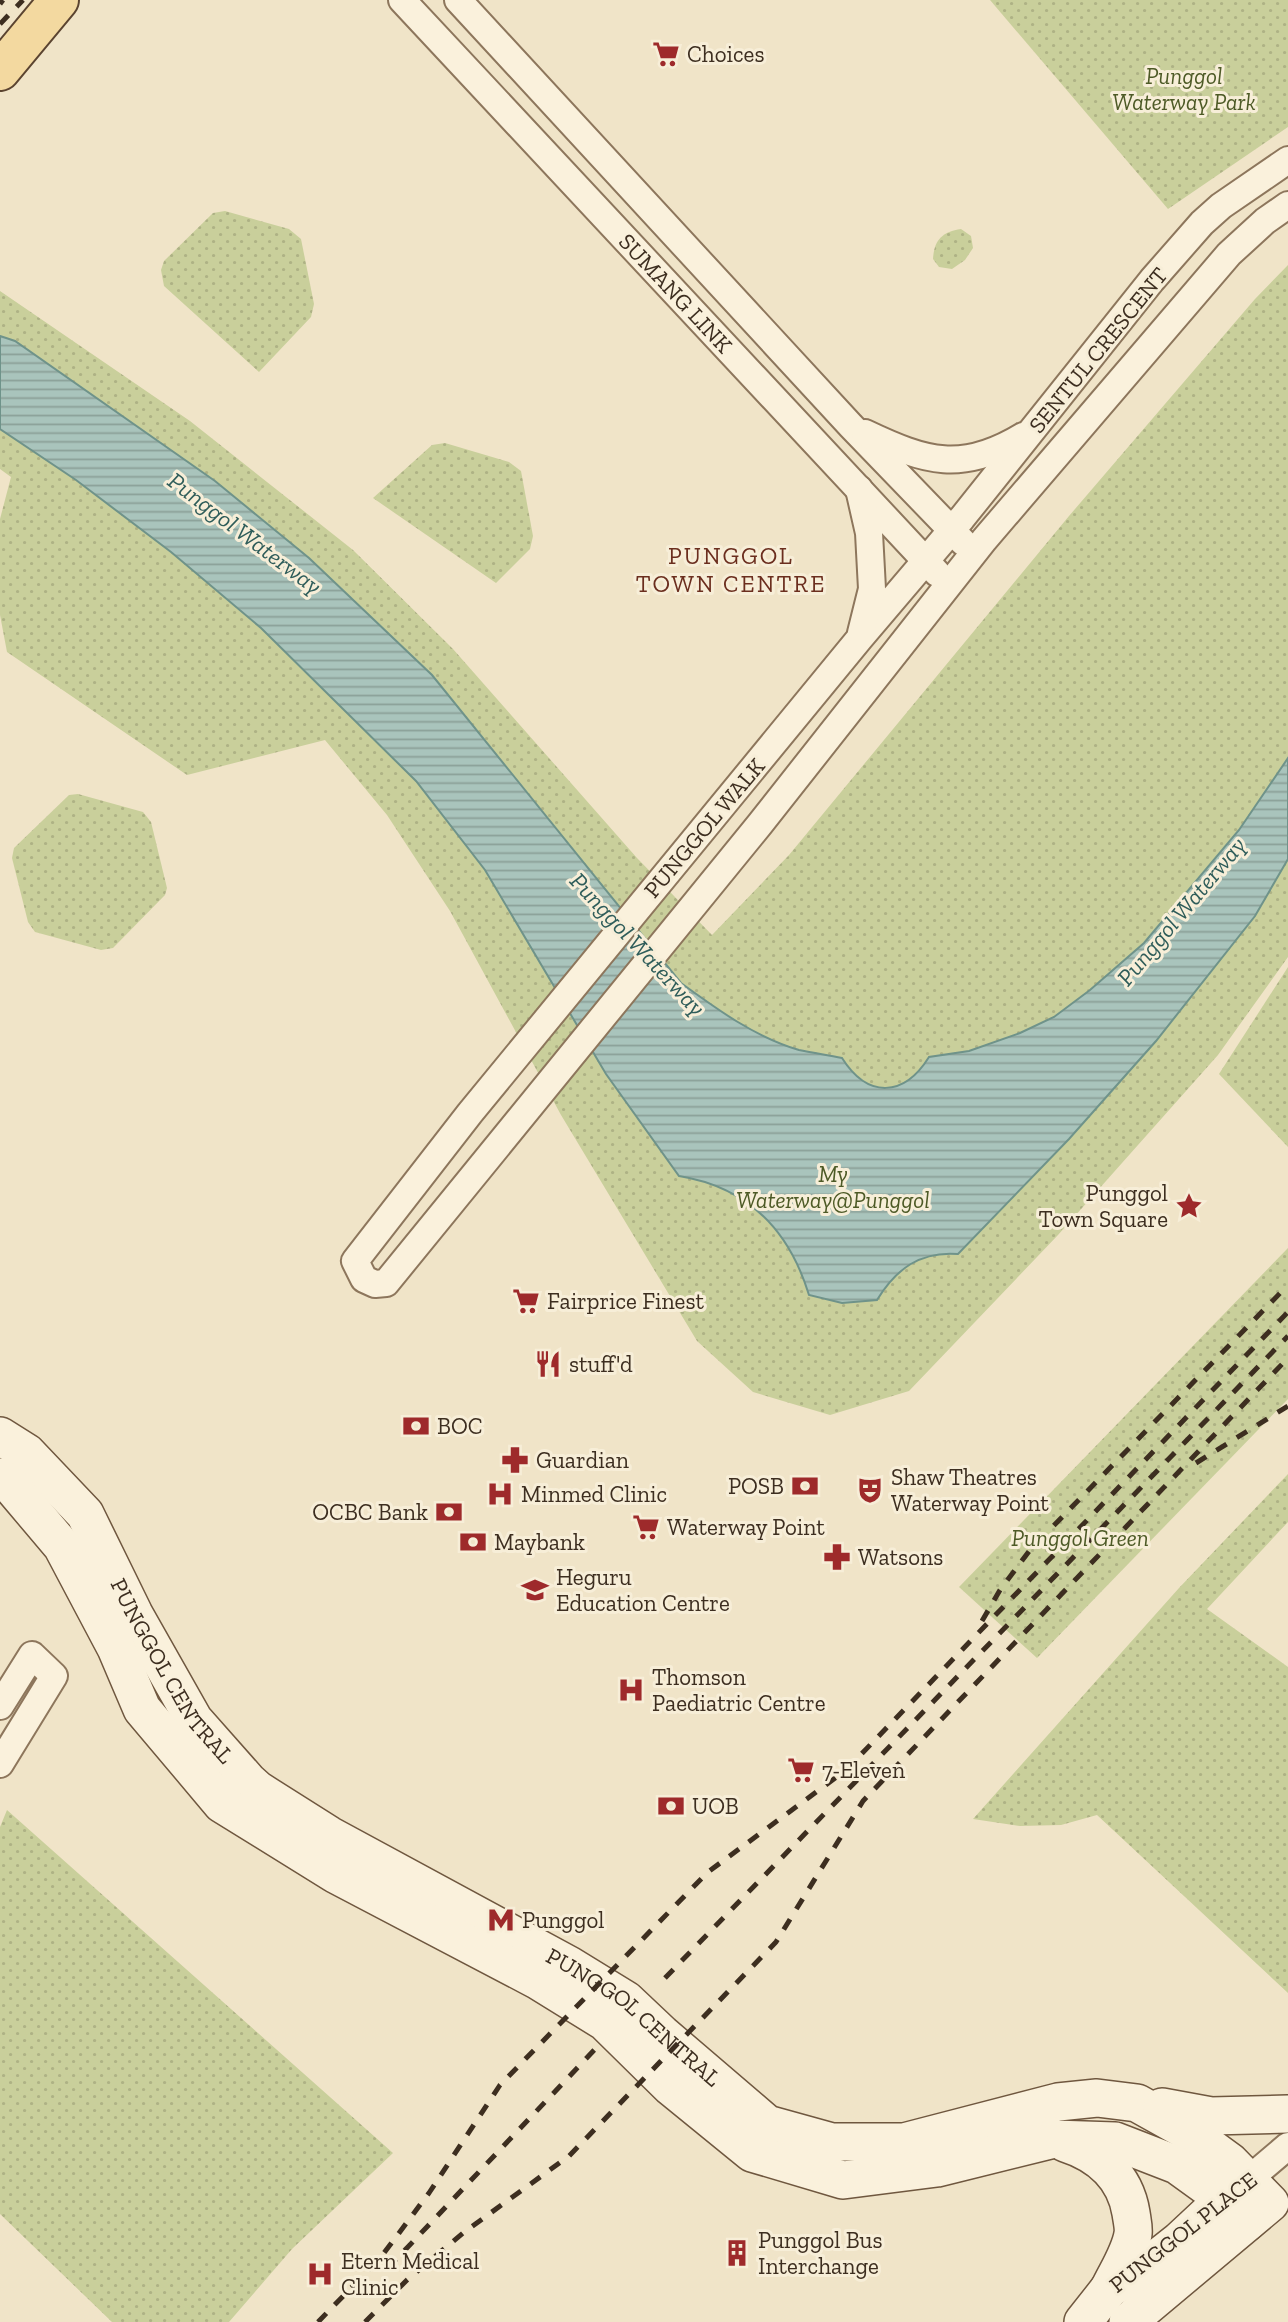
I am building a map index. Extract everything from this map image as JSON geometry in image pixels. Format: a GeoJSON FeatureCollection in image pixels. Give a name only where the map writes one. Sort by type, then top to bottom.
{"type":"FeatureCollection","features":[{"type":"Feature","properties":{"kind":"main road"},"geometry":{"type":"LineString","coordinates":[[0,71],[59,0]]}},
{"type":"Feature","properties":{"kind":"main road","name":"PUNGGOL CENTRAL"},"geometry":{"type":"LineString","coordinates":[[0,1436],[27,1453],[85,1514],[134,1614],[194,1720],[258,1790],[329,1835],[569,1965],[626,2000],[767,2124],[832,2142],[904,2142],[1058,2102],[1097,2098],[1137,2103],[1189,2132],[1230,2162],[1256,2198]]}},
{"type":"Feature","properties":{"kind":"main road","name":"PUNGGOL CENTRAL"},"geometry":{"type":"LineString","coordinates":[[0,1477],[7,1481],[62,1546],[116,1648],[142,1709],[222,1804],[335,1874],[537,1980],[604,2022],[671,2087],[752,2153],[843,2180],[937,2168],[1054,2139],[1115,2141],[1256,2198]]}},
{"type":"Feature","properties":{"kind":"main road"},"geometry":{"type":"LineString","coordinates":[[1137,2103],[1211,2116],[1288,2113]]}},
{"type":"Feature","properties":{"kind":"main road"},"geometry":{"type":"LineString","coordinates":[[1054,2139],[1086,2149],[1106,2165],[1123,2187],[1130,2207],[1133,2233],[1093,2312]]}},
{"type":"Feature","properties":{"kind":"main road","name":"PUNGGOL PLACE"},"geometry":{"type":"LineString","coordinates":[[1093,2312],[1179,2241],[1256,2198]]}},
{"type":"Feature","properties":{"kind":"main road","name":"PUNGGOL PLACE"},"geometry":{"type":"LineString","coordinates":[[1128,2322],[1256,2198]]}},
{"type":"Feature","properties":{"kind":"street","name":"SUMANG LINK"},"geometry":{"type":"LineString","coordinates":[[402,0],[948,585]]}},
{"type":"Feature","properties":{"kind":"street","name":"SUMANG LINK"},"geometry":{"type":"LineString","coordinates":[[458,0],[851,426],[974,553]]}},
{"type":"Feature","properties":{"kind":"street","name":"SENTUL CRESCENT"},"geometry":{"type":"LineString","coordinates":[[926,561],[1152,280],[1202,223],[1246,187],[1288,160]]}},
{"type":"Feature","properties":{"kind":"street","name":"SENTUL CRESCENT"},"geometry":{"type":"LineString","coordinates":[[948,585],[1229,254],[1265,221],[1288,205]]}},
{"type":"Feature","properties":{"kind":"street"},"geometry":{"type":"LineString","coordinates":[[851,426],[918,456],[947,461],[972,458],[1002,449],[1034,429]]}},
{"type":"Feature","properties":{"kind":"street"},"geometry":{"type":"LineString","coordinates":[[858,487],[869,533],[872,589],[860,638]]}},
{"type":"Feature","properties":{"kind":"street","name":"PUNGGOL WALK"},"geometry":{"type":"LineString","coordinates":[[926,561],[470,1113],[355,1261],[364,1279],[375,1284],[386,1283],[760,824],[948,585]]}},
{"type":"Feature","properties":{"kind":"street"},"geometry":{"type":"LineString","coordinates":[[0,1706],[32,1656],[54,1676],[0,1764]]}},
{"type":"Feature","properties":{"kind":"street","name":"PUNGGOL PLACE"},"geometry":{"type":"LineString","coordinates":[[1256,2198],[1288,2146]]}},
{"type":"Feature","properties":{"kind":"green space","name":"Punggol Waterway Park"},"geometry":{"type":"Polygon","coordinates":[[[990,0],[1288,0],[1288,127],[1168,209],[990,0]]]}},
{"type":"Feature","properties":{"kind":"green space"},"geometry":{"type":"Polygon","coordinates":[[[225,211],[289,229],[301,239],[314,304],[311,317],[259,372],[164,286],[161,270],[164,261],[213,213],[225,211]]]}},
{"type":"Feature","properties":{"kind":"green space"},"geometry":{"type":"Polygon","coordinates":[[[961,229],[971,236],[973,248],[965,260],[952,269],[939,267],[933,259],[937,242],[949,232],[961,229]]]}},
{"type":"Feature","properties":{"kind":"green space","name":"My Waterway@Punggol"},"geometry":{"type":"Polygon","coordinates":[[[1288,265],[1288,957],[1218,1055],[1058,1235],[909,1391],[830,1415],[753,1392],[697,1341],[561,1115],[450,911],[387,815],[325,740],[187,775],[7,652],[0,615],[0,519],[11,477],[0,469],[0,291],[190,421],[353,550],[453,649],[637,858],[712,935],[789,855],[1069,516],[1255,299],[1288,265]]]}},
{"type":"Feature","properties":{"kind":"green space"},"geometry":{"type":"Polygon","coordinates":[[[445,443],[509,462],[521,471],[533,536],[530,549],[496,583],[373,498],[432,445],[445,443]]]}},
{"type":"Feature","properties":{"kind":"green space"},"geometry":{"type":"Polygon","coordinates":[[[78,794],[143,812],[151,822],[167,888],[165,895],[113,948],[101,950],[35,932],[28,922],[12,858],[14,848],[69,795],[78,794]]]}},
{"type":"Feature","properties":{"kind":"green space"},"geometry":{"type":"Polygon","coordinates":[[[1288,967],[1288,1147],[1219,1074],[1288,967]]]}},
{"type":"Feature","properties":{"kind":"green space","name":"Punggol Green"},"geometry":{"type":"Polygon","coordinates":[[[1288,1248],[1288,1399],[1037,1658],[959,1587],[1288,1248]]]}},
{"type":"Feature","properties":{"kind":"green space"},"geometry":{"type":"Polygon","coordinates":[[[1288,1474],[1288,1522],[1207,1609],[1288,1667],[1288,1993],[1097,1815],[1061,1825],[1020,1826],[973,1819],[1179,1588],[1288,1474]]]}},
{"type":"Feature","properties":{"kind":"green space"},"geometry":{"type":"Polygon","coordinates":[[[7,1810],[393,2153],[292,2249],[229,2322],[112,2322],[0,2214],[0,1827],[7,1810]]]}},
{"type":"Feature","properties":{"kind":"water","name":"Punggol Waterway"},"geometry":{"type":"Polygon","coordinates":[[[0,336],[15,341],[215,481],[309,558],[432,675],[681,983],[723,1013],[767,1038],[799,1050],[842,1058],[863,1081],[874,1086],[886,1088],[909,1080],[929,1057],[969,1051],[1020,1033],[1054,1017],[1090,990],[1144,943],[1239,830],[1288,758],[1288,859],[1255,916],[1156,1041],[1069,1139],[958,1254],[932,1256],[910,1264],[892,1279],[877,1300],[842,1303],[809,1295],[790,1251],[762,1215],[725,1190],[679,1176],[606,1074],[485,870],[416,781],[261,628],[171,552],[76,480],[0,429],[0,336]]]}},
{"type":"Feature","properties":{"kind":"railway"},"geometry":{"type":"LineString","coordinates":[[0,4],[3,0]]}},
{"type":"Feature","properties":{"kind":"railway"},"geometry":{"type":"LineString","coordinates":[[0,24],[23,0]]}},
{"type":"Feature","properties":{"kind":"railway"},"geometry":{"type":"LineString","coordinates":[[982,1621],[1000,1590],[1030,1550],[1288,1285]]}},
{"type":"Feature","properties":{"kind":"railway"},"geometry":{"type":"LineString","coordinates":[[318,2322],[381,2257],[429,2193],[500,2085],[708,1872],[846,1770],[1288,1312]]}},
{"type":"Feature","properties":{"kind":"railway"},"geometry":{"type":"LineString","coordinates":[[665,1978],[1288,1336]]}},
{"type":"Feature","properties":{"kind":"railway"},"geometry":{"type":"LineString","coordinates":[[365,2322],[407,2280],[463,2233],[569,2156],[776,1942],[863,1801],[1288,1358]]}},
{"type":"Feature","properties":{"kind":"railway"},"geometry":{"type":"LineString","coordinates":[[1196,1463],[1288,1406]]}},
{"type":"Feature","properties":{"kind":"railway"},"geometry":{"type":"LineString","coordinates":[[388,2268],[599,2045]]}},
{"type":"Feature","properties":{"kind":"place","name":"Choices"},"geometry":{"type":"Point","coordinates":[666,54]}},
{"type":"Feature","properties":{"kind":"place","name":"Punggol Town Square"},"geometry":{"type":"Point","coordinates":[1189,1206]}},
{"type":"Feature","properties":{"kind":"place","name":"Fairprice Finest"},"geometry":{"type":"Point","coordinates":[526,1301]}},
{"type":"Feature","properties":{"kind":"place","name":"stuff'd"},"geometry":{"type":"Point","coordinates":[548,1364]}},
{"type":"Feature","properties":{"kind":"place","name":"BOC"},"geometry":{"type":"Point","coordinates":[416,1426]}},
{"type":"Feature","properties":{"kind":"place","name":"Guardian"},"geometry":{"type":"Point","coordinates":[515,1460]}},
{"type":"Feature","properties":{"kind":"place","name":"POSB"},"geometry":{"type":"Point","coordinates":[805,1486]}},
{"type":"Feature","properties":{"kind":"place","name":"Shaw Theatres Waterway Point"},"geometry":{"type":"Point","coordinates":[870,1490]}},
{"type":"Feature","properties":{"kind":"place","name":"Minmed Clinic"},"geometry":{"type":"Point","coordinates":[500,1494]}},
{"type":"Feature","properties":{"kind":"place","name":"OCBC Bank"},"geometry":{"type":"Point","coordinates":[449,1512]}},
{"type":"Feature","properties":{"kind":"place","name":"Waterway Point"},"geometry":{"type":"Point","coordinates":[646,1527]}},
{"type":"Feature","properties":{"kind":"place","name":"Maybank"},"geometry":{"type":"Point","coordinates":[473,1542]}},
{"type":"Feature","properties":{"kind":"place","name":"Watsons"},"geometry":{"type":"Point","coordinates":[837,1557]}},
{"type":"Feature","properties":{"kind":"place","name":"Heguru Education Centre"},"geometry":{"type":"Point","coordinates":[535,1590]}},
{"type":"Feature","properties":{"kind":"place","name":"Thomson Paediatric Centre"},"geometry":{"type":"Point","coordinates":[631,1690]}},
{"type":"Feature","properties":{"kind":"place","name":"7-Eleven"},"geometry":{"type":"Point","coordinates":[801,1770]}},
{"type":"Feature","properties":{"kind":"place","name":"UOB"},"geometry":{"type":"Point","coordinates":[671,1806]}},
{"type":"Feature","properties":{"kind":"place","name":"Punggol"},"geometry":{"type":"Point","coordinates":[501,1920]}},
{"type":"Feature","properties":{"kind":"place","name":"Punggol Bus Interchange"},"geometry":{"type":"Point","coordinates":[737,2253]}},
{"type":"Feature","properties":{"kind":"place","name":"Etern Medical Clinic"},"geometry":{"type":"Point","coordinates":[320,2274]}},
{"type":"Feature","properties":{"kind":"district","name":"PUNGGOL TOWN CENTRE"},"geometry":{"type":"Point","coordinates":[731,569]}}]}
